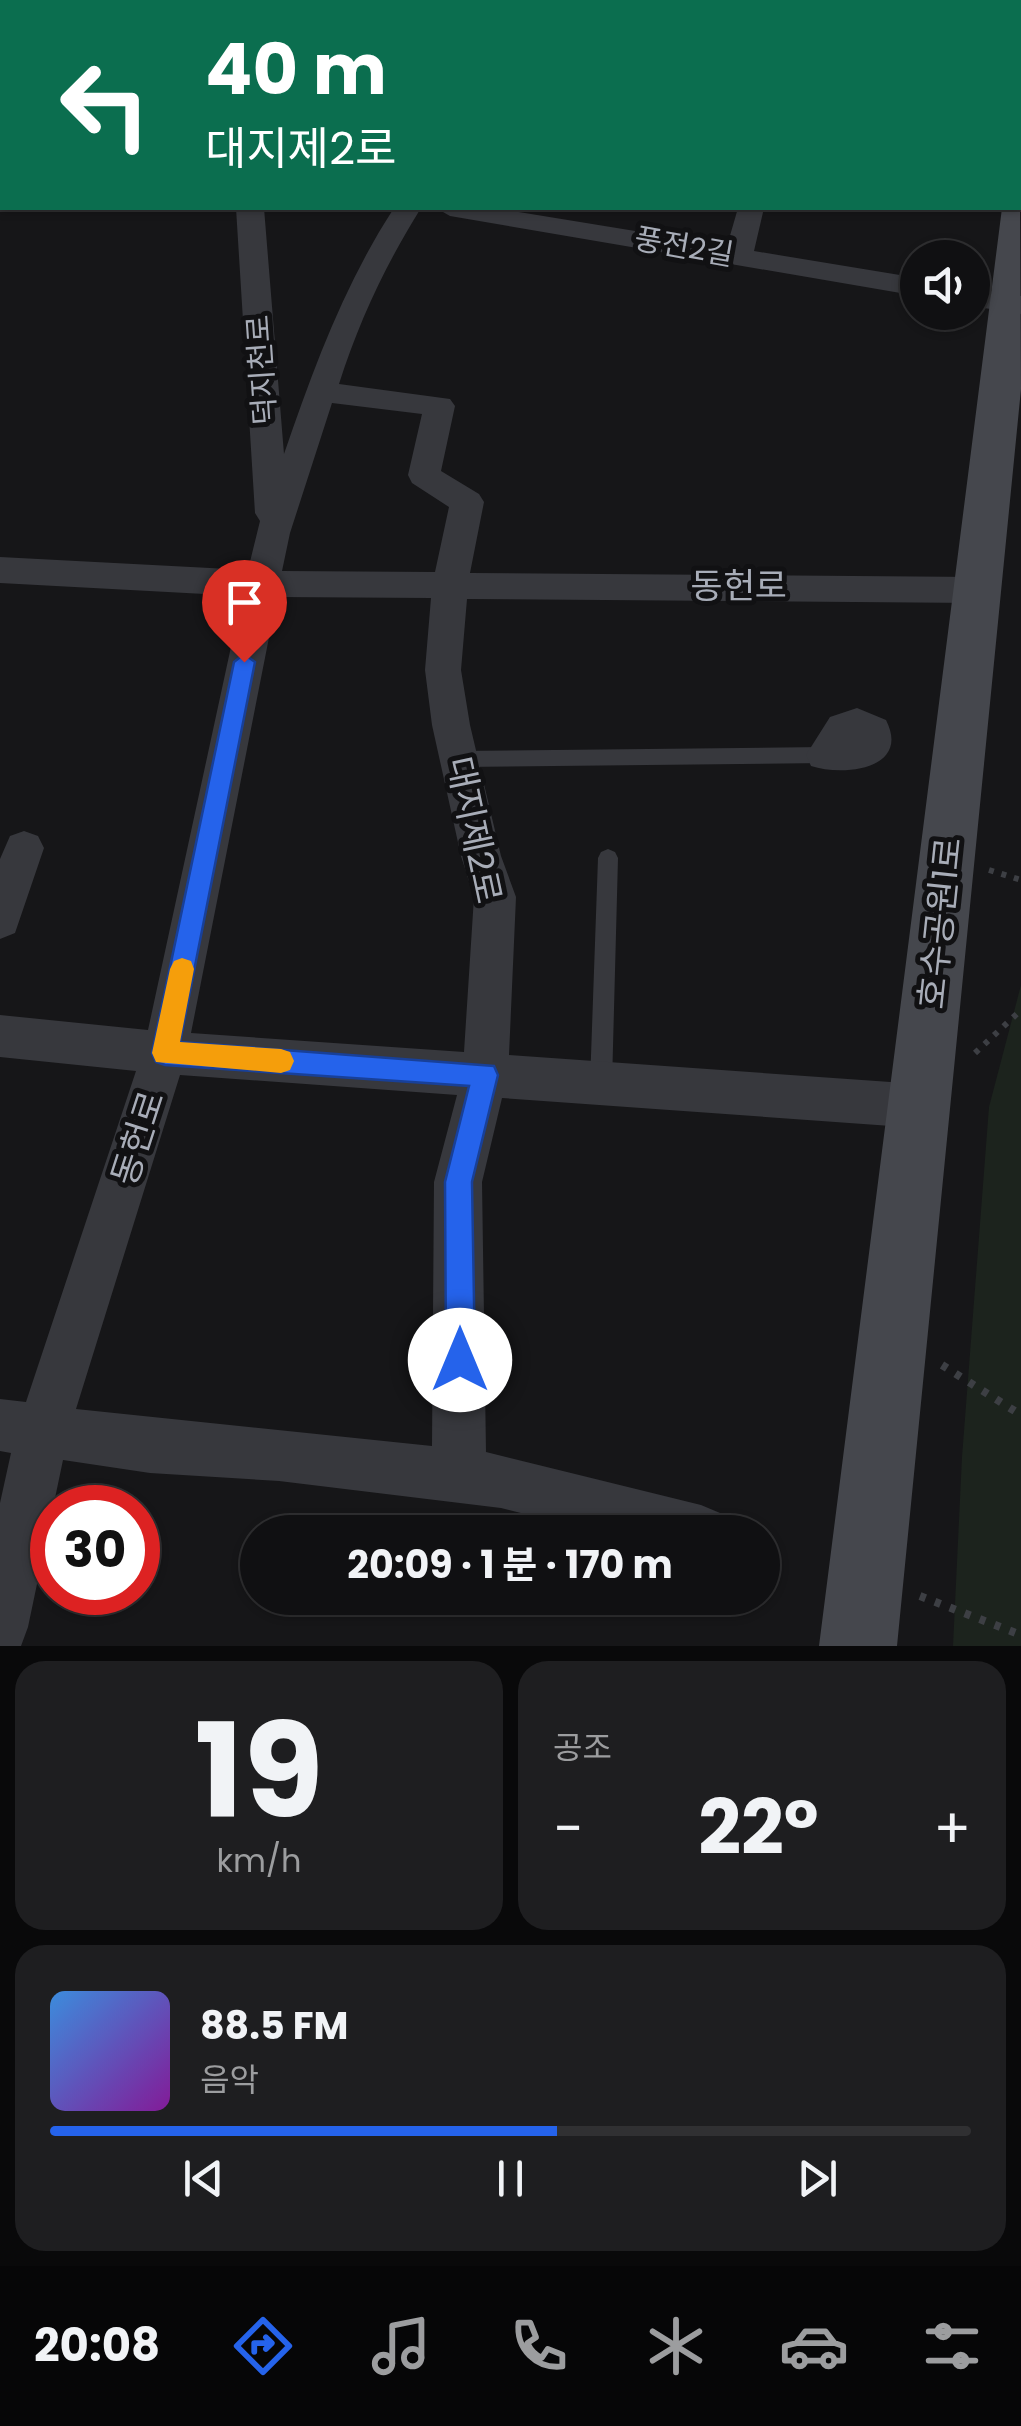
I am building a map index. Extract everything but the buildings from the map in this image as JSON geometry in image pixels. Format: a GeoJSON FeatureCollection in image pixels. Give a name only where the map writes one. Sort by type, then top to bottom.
{"type":"FeatureCollection","features":[{"type":"Feature","properties":{"kind":"main road","name":"호수공원1로"},"geometry":{"type":"LineString","coordinates":[[862,1611],[977,590],[1001,301],[1019,210]]}},
{"type":"Feature","properties":{"kind":"street","name":"덕지천로"},"geometry":{"type":"LineString","coordinates":[[250,210],[274,533]]}},
{"type":"Feature","properties":{"kind":"street","name":"동헌로"},"geometry":{"type":"LineString","coordinates":[[0,1626],[21,1428],[165,1053],[260,584],[274,533],[338,341],[376,258],[406,210]]}},
{"type":"Feature","properties":{"kind":"street","name":"풍전2길"},"geometry":{"type":"LineString","coordinates":[[462,210],[900,284]]}},
{"type":"Feature","properties":{"kind":"street"},"geometry":{"type":"LineString","coordinates":[[738,256],[750,210]]}},
{"type":"Feature","properties":{"kind":"street","name":"대지제2로"},"geometry":{"type":"LineString","coordinates":[[321,392],[439,406],[424,476],[467,502],[450,586],[444,670],[459,758],[494,897],[485,1075],[458,1182],[460,1476]]}},
{"type":"Feature","properties":{"kind":"street"},"geometry":{"type":"LineString","coordinates":[[0,570],[260,584]]}},
{"type":"Feature","properties":{"kind":"street","name":"동헌로"},"geometry":{"type":"LineString","coordinates":[[260,584],[977,590]]}},
{"type":"Feature","properties":{"kind":"street"},"geometry":{"type":"LineString","coordinates":[[0,920],[24,848]]}},
{"type":"Feature","properties":{"kind":"street"},"geometry":{"type":"LineString","coordinates":[[0,1036],[165,1053],[919,1106]]}},
{"type":"Feature","properties":{"kind":"street"},"geometry":{"type":"LineString","coordinates":[[21,1428],[150,1446],[279,1454],[501,1481],[634,1515]]}},
{"type":"Feature","properties":{"kind":"lane"},"geometry":{"type":"LineString","coordinates":[[459,758],[825,755]]}},
{"type":"Feature","properties":{"kind":"lane"},"geometry":{"type":"LineString","coordinates":[[601,1084],[608,858]]}},
{"type":"Feature","properties":{"kind":"path"},"geometry":{"type":"LineString","coordinates":[[893,1334],[1021,1415]]}},
{"type":"Feature","properties":{"kind":"path"},"geometry":{"type":"LineString","coordinates":[[862,1611],[1021,1635]]}},
{"type":"Feature","properties":{"kind":"shaded area"},"geometry":{"type":"Polygon","coordinates":[[[1021,985],[1021,1646],[953,1646],[962,1457],[989,1107],[1021,985]]]}},
{"type":"Feature","properties":{"kind":"slow traffic"},"geometry":{"type":"LineString","coordinates":[[182,969],[165,1053],[281,1061]]}},
{"type":"Feature","properties":{"kind":"route"},"geometry":{"type":"LineString","coordinates":[[244,662],[165,1053],[485,1075],[458,1182],[460,1360]]}}]}
